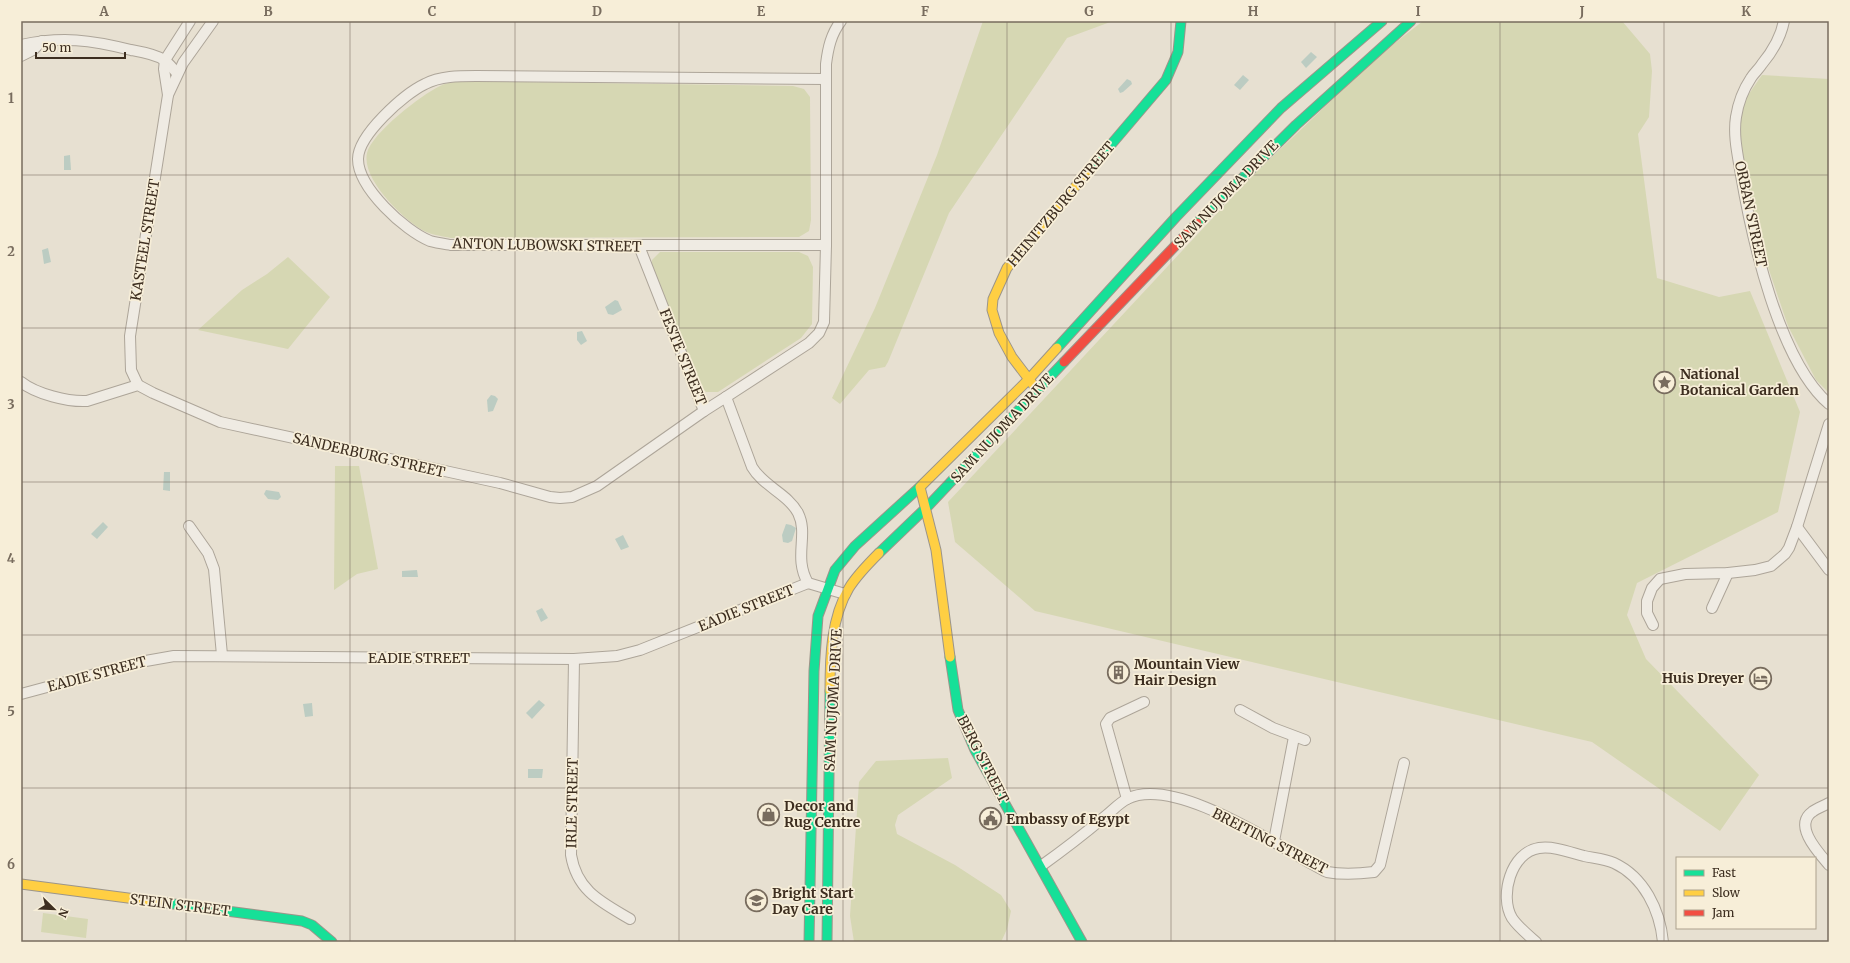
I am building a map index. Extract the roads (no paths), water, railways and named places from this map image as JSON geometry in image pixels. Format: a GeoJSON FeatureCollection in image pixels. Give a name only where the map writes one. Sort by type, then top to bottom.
{"type":"FeatureCollection","features":[{"type":"Feature","properties":{"kind":"main road","name":"HEINITZBURG STREET"},"geometry":{"type":"LineString","coordinates":[[1037,391],[994,323],[992,300],[997,285],[1006,268],[1166,80],[1172,70],[1176,56],[1181,21]]}},
{"type":"Feature","properties":{"kind":"main road","name":"SAM NUJOMA DRIVE"},"geometry":{"type":"LineString","coordinates":[[809,942],[814,671],[818,616],[827,588],[835,570],[850,552],[920,487],[1029,379],[1176,217],[1281,108],[1382,21]]}},
{"type":"Feature","properties":{"kind":"main road","name":"SAM NUJOMA DRIVE"},"geometry":{"type":"LineString","coordinates":[[826,942],[830,691],[836,626],[845,594],[859,575],[926,508],[1095,329],[1254,164],[1298,121],[1411,21]]}},
{"type":"Feature","properties":{"kind":"main road","name":"BERG STREET"},"geometry":{"type":"LineString","coordinates":[[920,487],[936,550],[940,588],[958,710],[975,750],[1082,942]]}},
{"type":"Feature","properties":{"kind":"main road","name":"STEIN STREET"},"geometry":{"type":"LineString","coordinates":[[21,884],[302,921],[312,924],[332,942]]}},
{"type":"Feature","properties":{"kind":"street"},"geometry":{"type":"LineString","coordinates":[[165,60],[190,21]]}},
{"type":"Feature","properties":{"kind":"street","name":"KASTEEL STREET"},"geometry":{"type":"LineString","coordinates":[[138,385],[130,370],[130,336],[168,95],[177,73],[197,42],[213,21]]}},
{"type":"Feature","properties":{"kind":"street"},"geometry":{"type":"LineString","coordinates":[[726,397],[810,343],[820,333],[824,322],[826,245],[826,79],[828,49],[831,38],[841,21]]}},
{"type":"Feature","properties":{"kind":"street","name":"ORBAN STREET"},"geometry":{"type":"LineString","coordinates":[[1784,21],[1782,30],[1770,52],[1763,64],[1751,77],[1743,92],[1736,118],[1736,142],[1751,228],[1778,318],[1792,350],[1812,387],[1829,404]]}},
{"type":"Feature","properties":{"kind":"street"},"geometry":{"type":"LineString","coordinates":[[21,45],[42,41],[68,39],[93,41],[165,60],[177,73]]}},
{"type":"Feature","properties":{"kind":"street"},"geometry":{"type":"LineString","coordinates":[[21,56],[33,50],[42,41]]}},
{"type":"Feature","properties":{"kind":"street","name":"KASTEEL STREET"},"geometry":{"type":"LineString","coordinates":[[165,60],[164,69],[168,95]]}},
{"type":"Feature","properties":{"kind":"street","name":"ANTON LUBOWSKI STREET"},"geometry":{"type":"LineString","coordinates":[[826,79],[448,77],[426,83],[411,92],[371,129],[363,141],[358,158],[360,172],[370,189],[387,209],[410,230],[431,241],[451,245],[826,245]]}},
{"type":"Feature","properties":{"kind":"street","name":"FESTE STREET"},"geometry":{"type":"LineString","coordinates":[[639,246],[704,411],[726,397],[756,474],[792,506],[798,514],[802,529],[801,565],[808,583]]}},
{"type":"Feature","properties":{"kind":"street"},"geometry":{"type":"LineString","coordinates":[[21,382],[32,389],[65,399],[80,401],[87,401],[138,385]]}},
{"type":"Feature","properties":{"kind":"street","name":"SANDERBURG STREET"},"geometry":{"type":"LineString","coordinates":[[138,385],[153,393],[226,423],[500,483],[550,497],[560,498],[578,495],[597,486],[704,411]]}},
{"type":"Feature","properties":{"kind":"street"},"geometry":{"type":"LineString","coordinates":[[1653,625],[1647,613],[1647,601],[1652,588],[1660,579],[1685,574],[1728,573],[1755,570],[1771,566],[1779,560],[1789,548],[1797,527],[1829,424]]}},
{"type":"Feature","properties":{"kind":"street"},"geometry":{"type":"LineString","coordinates":[[189,526],[208,553],[214,569],[222,655]]}},
{"type":"Feature","properties":{"kind":"street"},"geometry":{"type":"LineString","coordinates":[[1797,527],[1829,570]]}},
{"type":"Feature","properties":{"kind":"street"},"geometry":{"type":"LineString","coordinates":[[1712,608],[1728,573]]}},
{"type":"Feature","properties":{"kind":"street"},"geometry":{"type":"LineString","coordinates":[[808,583],[845,594]]}},
{"type":"Feature","properties":{"kind":"street","name":"EADIE STREET"},"geometry":{"type":"LineString","coordinates":[[21,694],[153,659],[174,656],[222,655],[574,659],[617,656],[640,650],[808,583]]}},
{"type":"Feature","properties":{"kind":"street","name":"IRLE STREET"},"geometry":{"type":"LineString","coordinates":[[574,659],[572,866],[582,884],[598,901],[630,919]]}},
{"type":"Feature","properties":{"kind":"street"},"geometry":{"type":"LineString","coordinates":[[1127,799],[1106,724],[1110,718],[1144,702]]}},
{"type":"Feature","properties":{"kind":"street"},"geometry":{"type":"LineString","coordinates":[[1240,710],[1273,728],[1305,740]]}},
{"type":"Feature","properties":{"kind":"street"},"geometry":{"type":"LineString","coordinates":[[1274,841],[1294,737]]}},
{"type":"Feature","properties":{"kind":"street","name":"BREITING STREET"},"geometry":{"type":"LineString","coordinates":[[1041,866],[1127,799],[1152,794],[1182,800],[1231,819],[1274,841],[1327,872],[1337,874],[1359,874],[1376,871],[1380,865],[1404,763]]}},
{"type":"Feature","properties":{"kind":"street"},"geometry":{"type":"LineString","coordinates":[[1829,804],[1811,813],[1805,820],[1806,830],[1813,846],[1829,865]]}},
{"type":"Feature","properties":{"kind":"street"},"geometry":{"type":"LineString","coordinates":[[1536,942],[1512,918],[1507,892],[1512,873],[1519,860],[1528,852],[1538,848],[1554,848],[1613,862],[1626,871],[1644,887],[1650,896],[1663,942]]}},
{"type":"Feature","properties":{"kind":"place","name":"National Botanical Garden"},"geometry":{"type":"Point","coordinates":[1664,382]}},
{"type":"Feature","properties":{"kind":"place","name":"Mountain View Hair Design"},"geometry":{"type":"Point","coordinates":[1118,672]}},
{"type":"Feature","properties":{"kind":"place","name":"Huis Dreyer"},"geometry":{"type":"Point","coordinates":[1760,678]}},
{"type":"Feature","properties":{"kind":"place","name":"Decor and Rug Centre"},"geometry":{"type":"Point","coordinates":[768,814]}},
{"type":"Feature","properties":{"kind":"place","name":"Embassy of Egypt"},"geometry":{"type":"Point","coordinates":[990,819]}},
{"type":"Feature","properties":{"kind":"place","name":"Bright Start Day Care"},"geometry":{"type":"Point","coordinates":[757,901]}}]}
